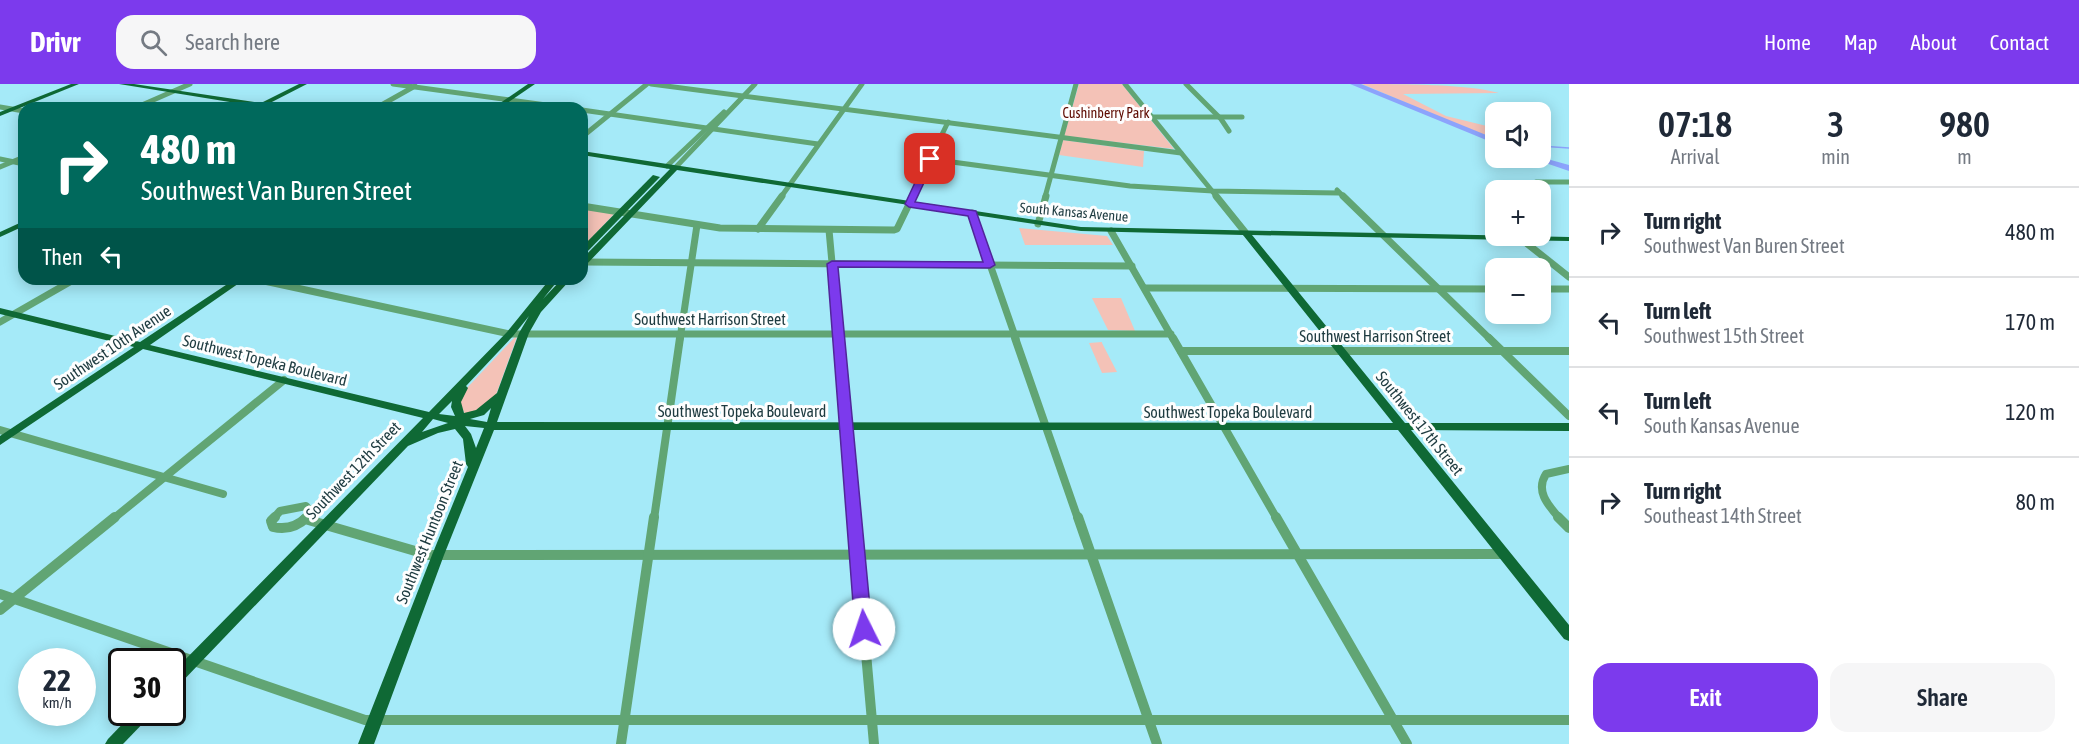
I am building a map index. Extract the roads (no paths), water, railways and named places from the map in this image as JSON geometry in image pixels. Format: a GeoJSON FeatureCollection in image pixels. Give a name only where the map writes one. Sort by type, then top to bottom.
{"type":"FeatureCollection","features":[{"type":"Feature","properties":{"kind":"main road"},"geometry":{"type":"LineString","coordinates":[[31,102],[76,84]]}},
{"type":"Feature","properties":{"kind":"main road"},"geometry":{"type":"LineString","coordinates":[[122,84],[141,85],[241,102]]}},
{"type":"Feature","properties":{"kind":"main road"},"geometry":{"type":"LineString","coordinates":[[267,102],[304,84]]}},
{"type":"Feature","properties":{"kind":"main road"},"geometry":{"type":"LineString","coordinates":[[506,102],[532,84]]}},
{"type":"Feature","properties":{"kind":"main road"},"geometry":{"type":"LineString","coordinates":[[0,114],[18,107]]}},
{"type":"Feature","properties":{"kind":"main road","name":"South Kansas Avenue"},"geometry":{"type":"LineString","coordinates":[[588,154],[1038,224],[1111,231],[1485,237]]}},
{"type":"Feature","properties":{"kind":"main road"},"geometry":{"type":"LineString","coordinates":[[588,246],[621,212],[671,167]]}},
{"type":"Feature","properties":{"kind":"main road"},"geometry":{"type":"LineString","coordinates":[[588,257],[631,213],[671,167]]}},
{"type":"Feature","properties":{"kind":"main road"},"geometry":{"type":"LineString","coordinates":[[0,225],[18,229]]}},
{"type":"Feature","properties":{"kind":"main road"},"geometry":{"type":"LineString","coordinates":[[0,235],[18,226]]}},
{"type":"Feature","properties":{"kind":"main road","name":"Southwest 17th Street"},"geometry":{"type":"LineString","coordinates":[[1245,232],[1568,632]]}},
{"type":"Feature","properties":{"kind":"main road","name":"South Kansas Avenue"},"geometry":{"type":"LineString","coordinates":[[1551,239],[1569,239]]}},
{"type":"Feature","properties":{"kind":"main road","name":"Southwest 10th Avenue"},"geometry":{"type":"LineString","coordinates":[[0,441],[232,285]]}},
{"type":"Feature","properties":{"kind":"main road","name":"Southwest 12th Street"},"geometry":{"type":"LineString","coordinates":[[186,669],[510,334],[550,285]]}},
{"type":"Feature","properties":{"kind":"main road"},"geometry":{"type":"LineString","coordinates":[[524,333],[537,311],[561,285]]}},
{"type":"Feature","properties":{"kind":"main road","name":"Southwest Topeka Boulevard"},"geometry":{"type":"LineString","coordinates":[[0,310],[431,416],[491,426],[1569,427]]}},
{"type":"Feature","properties":{"kind":"main road","name":"Southwest Huntoon Street"},"geometry":{"type":"LineString","coordinates":[[366,744],[438,555],[491,426],[524,333]]}},
{"type":"Feature","properties":{"kind":"main road"},"geometry":{"type":"LineString","coordinates":[[472,471],[472,448],[455,407],[458,395],[510,334]]}},
{"type":"Feature","properties":{"kind":"main road"},"geometry":{"type":"LineString","coordinates":[[399,449],[435,430],[480,413],[503,391]]}},
{"type":"Feature","properties":{"kind":"main road"},"geometry":{"type":"LineString","coordinates":[[113,744],[130,726]]}},
{"type":"Feature","properties":{"kind":"street"},"geometry":{"type":"LineString","coordinates":[[149,102],[190,84]]}},
{"type":"Feature","properties":{"kind":"street"},"geometry":{"type":"LineString","coordinates":[[393,84],[416,85],[524,102]]}},
{"type":"Feature","properties":{"kind":"street"},"geometry":{"type":"LineString","coordinates":[[588,132],[646,84]]}},
{"type":"Feature","properties":{"kind":"street"},"geometry":{"type":"LineString","coordinates":[[651,84],[1181,153]]}},
{"type":"Feature","properties":{"kind":"street"},"geometry":{"type":"LineString","coordinates":[[671,167],[755,84]]}},
{"type":"Feature","properties":{"kind":"street"},"geometry":{"type":"LineString","coordinates":[[758,229],[862,84]]}},
{"type":"Feature","properties":{"kind":"street"},"geometry":{"type":"LineString","coordinates":[[1038,224],[1076,84]]}},
{"type":"Feature","properties":{"kind":"street"},"geometry":{"type":"LineString","coordinates":[[1125,84],[1245,232]]}},
{"type":"Feature","properties":{"kind":"street"},"geometry":{"type":"LineString","coordinates":[[1186,84],[1229,131]]}},
{"type":"Feature","properties":{"kind":"street"},"geometry":{"type":"LineString","coordinates":[[386,102],[416,85]]}},
{"type":"Feature","properties":{"kind":"street"},"geometry":{"type":"LineString","coordinates":[[0,107],[18,110]]}},
{"type":"Feature","properties":{"kind":"street"},"geometry":{"type":"LineString","coordinates":[[671,167],[706,127],[730,110]]}},
{"type":"Feature","properties":{"kind":"street"},"geometry":{"type":"LineString","coordinates":[[588,111],[818,144]]}},
{"type":"Feature","properties":{"kind":"street"},"geometry":{"type":"LineString","coordinates":[[1152,117],[1242,117]]}},
{"type":"Feature","properties":{"kind":"street"},"geometry":{"type":"LineString","coordinates":[[588,207],[697,225],[758,229],[895,230],[948,122]]}},
{"type":"Feature","properties":{"kind":"street"},"geometry":{"type":"LineString","coordinates":[[0,159],[18,162]]}},
{"type":"Feature","properties":{"kind":"street"},"geometry":{"type":"LineString","coordinates":[[0,167],[18,159]]}},
{"type":"Feature","properties":{"kind":"street"},"geometry":{"type":"LineString","coordinates":[[930,159],[1124,185],[1213,191],[1337,191],[1569,416]]}},
{"type":"Feature","properties":{"kind":"street"},"geometry":{"type":"LineString","coordinates":[[1551,182],[1569,182]]}},
{"type":"Feature","properties":{"kind":"street"},"geometry":{"type":"LineString","coordinates":[[972,213],[1156,744]]}},
{"type":"Feature","properties":{"kind":"street"},"geometry":{"type":"LineString","coordinates":[[621,744],[697,225]]}},
{"type":"Feature","properties":{"kind":"street"},"geometry":{"type":"LineString","coordinates":[[829,230],[874,744]]}},
{"type":"Feature","properties":{"kind":"street"},"geometry":{"type":"LineString","coordinates":[[1111,231],[1407,744]]}},
{"type":"Feature","properties":{"kind":"street"},"geometry":{"type":"LineString","coordinates":[[1530,246],[1569,277]]}},
{"type":"Feature","properties":{"kind":"street"},"geometry":{"type":"LineString","coordinates":[[588,263],[1132,266]]}},
{"type":"Feature","properties":{"kind":"street"},"geometry":{"type":"LineString","coordinates":[[0,322],[65,285]]}},
{"type":"Feature","properties":{"kind":"street","name":"Southwest Harrison Street"},"geometry":{"type":"LineString","coordinates":[[283,285],[510,334],[1171,334]]}},
{"type":"Feature","properties":{"kind":"street"},"geometry":{"type":"LineString","coordinates":[[1145,288],[1485,289]]}},
{"type":"Feature","properties":{"kind":"street"},"geometry":{"type":"LineString","coordinates":[[1551,289],[1569,289]]}},
{"type":"Feature","properties":{"kind":"street","name":"Southwest Harrison Street"},"geometry":{"type":"LineString","coordinates":[[1181,351],[1569,351]]}},
{"type":"Feature","properties":{"kind":"street"},"geometry":{"type":"LineString","coordinates":[[0,610],[284,380]]}},
{"type":"Feature","properties":{"kind":"street"},"geometry":{"type":"LineString","coordinates":[[0,430],[223,494]]}},
{"type":"Feature","properties":{"kind":"street"},"geometry":{"type":"LineString","coordinates":[[1569,469],[1546,474],[1540,483],[1540,489],[1545,499],[1569,528]]}},
{"type":"Feature","properties":{"kind":"street"},"geometry":{"type":"LineString","coordinates":[[305,519],[419,552],[438,555],[1504,554]]}},
{"type":"Feature","properties":{"kind":"street"},"geometry":{"type":"LineString","coordinates":[[0,594],[364,720],[1569,720]]}},
{"type":"Feature","properties":{"kind":"waterway"},"geometry":{"type":"LineString","coordinates":[[1354,84],[1485,138]]}},
{"type":"Feature","properties":{"kind":"waterway"},"geometry":{"type":"LineString","coordinates":[[1551,147],[1569,148]]}},
{"type":"Feature","properties":{"kind":"waterway"},"geometry":{"type":"LineString","coordinates":[[1551,163],[1569,168]]}},
{"type":"Feature","properties":{"kind":"park label","name":"Cushinberry Park"},"geometry":{"type":"Point","coordinates":[1106,113]}}]}
